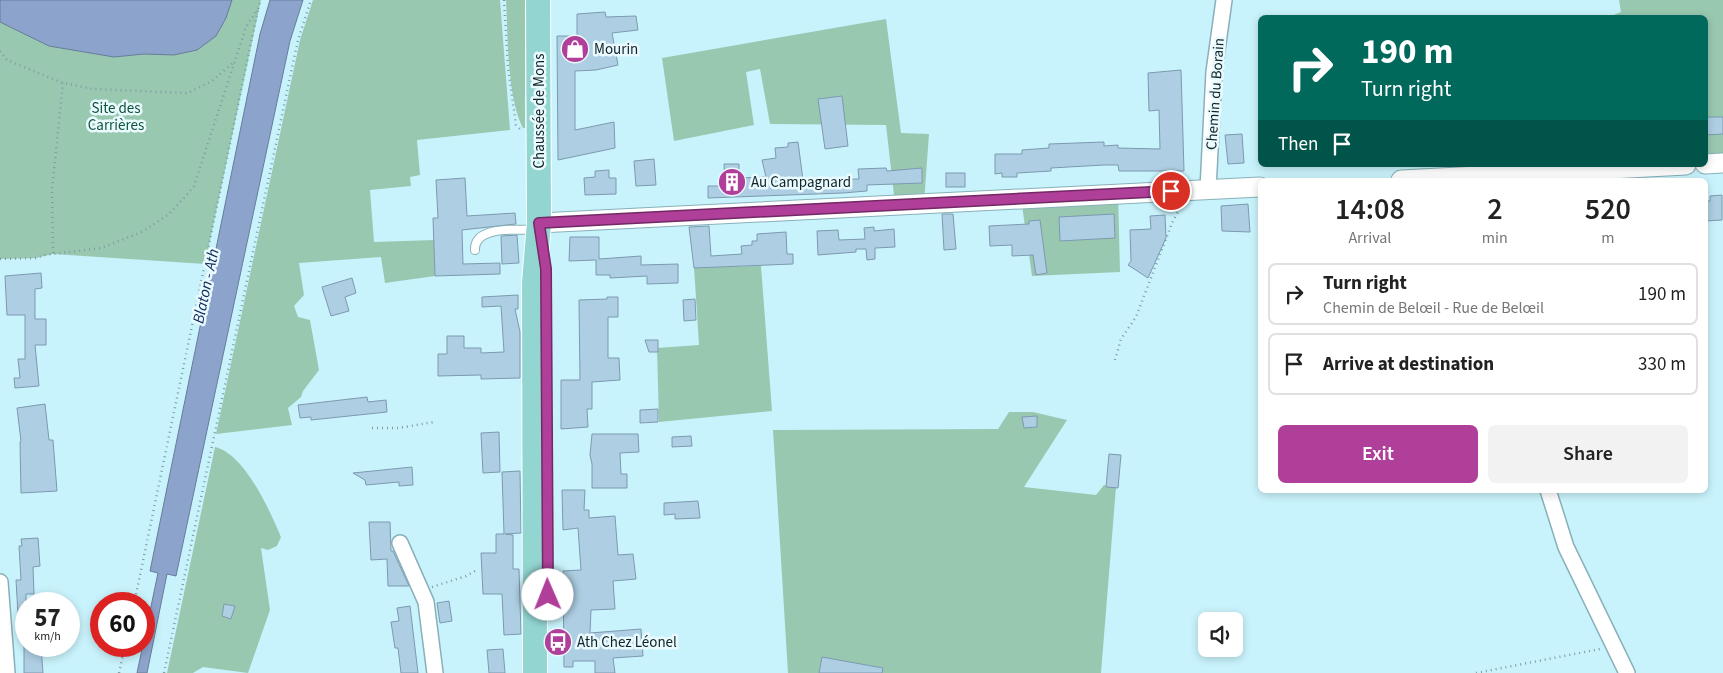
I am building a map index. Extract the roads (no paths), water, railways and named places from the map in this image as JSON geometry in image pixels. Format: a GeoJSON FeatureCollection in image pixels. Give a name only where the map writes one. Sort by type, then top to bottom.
{"type":"FeatureCollection","features":[{"type":"Feature","properties":{"kind":"main road","name":"Chaussée de Mons"},"geometry":{"type":"LineString","coordinates":[[535,673],[534,283],[539,226],[538,0]]}},
{"type":"Feature","properties":{"kind":"main road","name":"Chaussée de Mons"},"geometry":{"type":"LineString","coordinates":[[539,226],[546,269],[549,673]]}},
{"type":"Feature","properties":{"kind":"street","name":"Chemin du Borain"},"geometry":{"type":"LineString","coordinates":[[1208,189],[1214,72],[1224,0]]}},
{"type":"Feature","properties":{"kind":"street"},"geometry":{"type":"LineString","coordinates":[[1708,164],[1723,163]]}},
{"type":"Feature","properties":{"kind":"street"},"geometry":{"type":"LineString","coordinates":[[1441,178],[1648,167]]}},
{"type":"Feature","properties":{"kind":"street"},"geometry":{"type":"LineString","coordinates":[[539,226],[1258,187]]}},
{"type":"Feature","properties":{"kind":"street"},"geometry":{"type":"LineString","coordinates":[[1549,493],[1566,547],[1628,673]]}},
{"type":"Feature","properties":{"kind":"street"},"geometry":{"type":"LineString","coordinates":[[400,542],[426,602],[435,673]]}},
{"type":"Feature","properties":{"kind":"street"},"geometry":{"type":"LineString","coordinates":[[0,582],[7,673]]}},
{"type":"Feature","properties":{"kind":"lane"},"geometry":{"type":"LineString","coordinates":[[475,250],[475,243],[478,238],[498,230],[539,226]]}},
{"type":"Feature","properties":{"kind":"water"},"geometry":{"type":"Polygon","coordinates":[[[0,0],[232,0],[226,18],[216,36],[197,50],[174,55],[144,54],[114,57],[49,46],[0,22],[0,0]]]}},
{"type":"Feature","properties":{"kind":"water"},"geometry":{"type":"Polygon","coordinates":[[[270,0],[303,0],[290,41],[176,576],[167,574],[155,633],[154,592],[158,573],[150,571],[260,34],[270,0]]]}},
{"type":"Feature","properties":{"kind":"water"},"geometry":{"type":"Polygon","coordinates":[[[140,657],[150,657],[147,673],[137,673],[140,657]]]}},
{"type":"Feature","properties":{"kind":"place","name":"Mourin"},"geometry":{"type":"Point","coordinates":[575,49]}},
{"type":"Feature","properties":{"kind":"place","name":"Au Campagnard"},"geometry":{"type":"Point","coordinates":[732,182]}},
{"type":"Feature","properties":{"kind":"place","name":"Ath Chez Léonel"},"geometry":{"type":"Point","coordinates":[558,642]}},
{"type":"Feature","properties":{"kind":"park label","name":"Site des Carrières"},"geometry":{"type":"Point","coordinates":[116,116]}},
{"type":"Feature","properties":{"kind":"water label","name":"Blaton - Ath"},"geometry":{"type":"Point","coordinates":[205,286]}}]}
